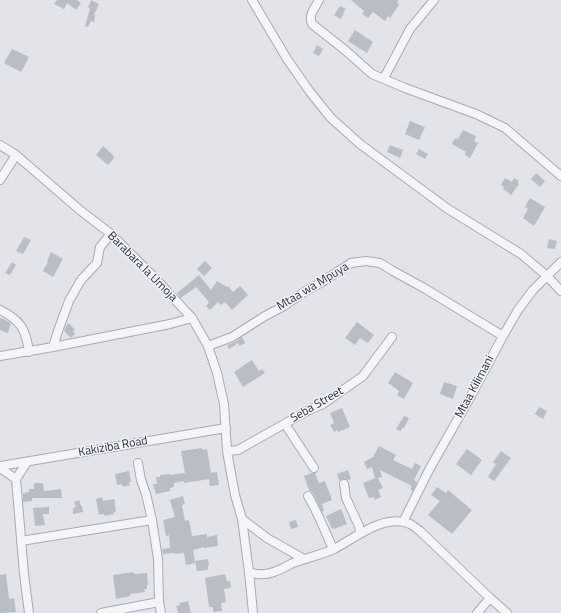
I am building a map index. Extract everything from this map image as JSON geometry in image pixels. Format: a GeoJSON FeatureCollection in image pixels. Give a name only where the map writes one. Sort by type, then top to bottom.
{"type":"FeatureCollection","features":[{"type":"Feature","properties":{"kind":"street"},"geometry":{"type":"LineString","coordinates":[[252,0],[287,59],[310,92],[332,118],[360,144],[448,209],[521,254],[547,276],[561,291]]}},
{"type":"Feature","properties":{"kind":"street"},"geometry":{"type":"LineString","coordinates":[[319,0],[310,17],[312,24],[372,74],[405,88],[476,114],[505,128],[561,176]]}},
{"type":"Feature","properties":{"kind":"street"},"geometry":{"type":"LineString","coordinates":[[384,78],[410,30],[434,0]]}},
{"type":"Feature","properties":{"kind":"street","name":"Barabara la Umoja"},"geometry":{"type":"LineString","coordinates":[[0,145],[16,156],[80,211],[111,234],[192,318],[208,346],[218,373],[224,404],[227,451],[235,495],[242,519],[253,613]]}},
{"type":"Feature","properties":{"kind":"street"},"geometry":{"type":"LineString","coordinates":[[0,180],[16,156]]}},
{"type":"Feature","properties":{"kind":"street"},"geometry":{"type":"LineString","coordinates":[[52,348],[69,301],[81,280],[97,263],[100,247],[111,234]]}},
{"type":"Feature","properties":{"kind":"street","name":"Mtaa wa Mpuya"},"geometry":{"type":"LineString","coordinates":[[208,346],[232,337],[351,263],[366,261],[380,263],[503,336]]}},
{"type":"Feature","properties":{"kind":"street","name":"Mtaa Kilimani"},"geometry":{"type":"LineString","coordinates":[[403,522],[430,468],[518,310],[533,290],[561,262]]}},
{"type":"Feature","properties":{"kind":"street"},"geometry":{"type":"LineString","coordinates":[[0,310],[10,314],[22,326],[25,332],[29,352]]}},
{"type":"Feature","properties":{"kind":"street"},"geometry":{"type":"LineString","coordinates":[[0,356],[52,348],[170,324],[192,318]]}},
{"type":"Feature","properties":{"kind":"street","name":"Seba Street"},"geometry":{"type":"LineString","coordinates":[[227,451],[238,450],[309,410],[323,404],[363,376],[392,337]]}},
{"type":"Feature","properties":{"kind":"street"},"geometry":{"type":"LineString","coordinates":[[285,424],[314,468]]}},
{"type":"Feature","properties":{"kind":"street","name":"Kakiziba Road"},"geometry":{"type":"LineString","coordinates":[[0,467],[226,428]]}},
{"type":"Feature","properties":{"kind":"street"},"geometry":{"type":"LineString","coordinates":[[27,462],[16,479],[24,574],[29,613]]}},
{"type":"Feature","properties":{"kind":"street"},"geometry":{"type":"LineString","coordinates":[[138,463],[152,520],[158,559],[161,613]]}},
{"type":"Feature","properties":{"kind":"street"},"geometry":{"type":"LineString","coordinates":[[0,467],[16,479]]}},
{"type":"Feature","properties":{"kind":"street"},"geometry":{"type":"LineString","coordinates":[[344,484],[346,498],[359,526],[360,533]]}},
{"type":"Feature","properties":{"kind":"street"},"geometry":{"type":"LineString","coordinates":[[308,496],[317,512],[333,549]]}},
{"type":"Feature","properties":{"kind":"street"},"geometry":{"type":"LineString","coordinates":[[242,519],[267,538],[304,559]]}},
{"type":"Feature","properties":{"kind":"street"},"geometry":{"type":"LineString","coordinates":[[21,541],[152,520]]}},
{"type":"Feature","properties":{"kind":"street"},"geometry":{"type":"LineString","coordinates":[[249,572],[259,575],[267,574],[333,549],[360,533],[378,525],[403,522],[411,524],[507,613]]}},
{"type":"Feature","properties":{"kind":"street"},"geometry":{"type":"LineString","coordinates":[[477,613],[490,598]]}},
{"type":"Feature","properties":{"kind":"street"},"geometry":{"type":"LineString","coordinates":[[101,613],[160,602]]}},
{"type":"Feature","properties":{"kind":"building"},"geometry":{"type":"Polygon","coordinates":[[[57,0],[77,0],[81,3],[76,10],[67,3],[64,9],[54,4],[57,0]]]}},
{"type":"Feature","properties":{"kind":"building"},"geometry":{"type":"Polygon","coordinates":[[[91,0],[99,4],[94,15],[94,22],[91,21],[88,27],[85,26],[90,9],[88,7],[91,0]]]}},
{"type":"Feature","properties":{"kind":"building"},"geometry":{"type":"Polygon","coordinates":[[[351,0],[399,0],[397,2],[399,5],[390,18],[388,16],[385,21],[373,12],[368,18],[362,14],[364,11],[351,0]]]}},
{"type":"Feature","properties":{"kind":"building"},"geometry":{"type":"Polygon","coordinates":[[[340,6],[346,9],[340,19],[334,15],[340,6]]]}},
{"type":"Feature","properties":{"kind":"building"},"geometry":{"type":"Polygon","coordinates":[[[355,30],[373,42],[367,53],[348,41],[355,30]]]}},
{"type":"Feature","properties":{"kind":"building"},"geometry":{"type":"Polygon","coordinates":[[[317,45],[323,49],[319,56],[313,53],[317,45]]]}},
{"type":"Feature","properties":{"kind":"building"},"geometry":{"type":"Polygon","coordinates":[[[12,49],[29,57],[21,72],[4,63],[12,49]]]}},
{"type":"Feature","properties":{"kind":"building"},"geometry":{"type":"Polygon","coordinates":[[[410,121],[425,127],[419,140],[405,134],[410,121]]]}},
{"type":"Feature","properties":{"kind":"building"},"geometry":{"type":"Polygon","coordinates":[[[463,130],[476,136],[474,141],[478,143],[470,158],[465,155],[466,152],[452,144],[455,138],[458,139],[463,130]]]}},
{"type":"Feature","properties":{"kind":"building"},"geometry":{"type":"Polygon","coordinates":[[[390,145],[403,150],[400,158],[387,152],[390,145]]]}},
{"type":"Feature","properties":{"kind":"building"},"geometry":{"type":"Polygon","coordinates":[[[103,146],[114,156],[108,165],[96,155],[103,146]]]}},
{"type":"Feature","properties":{"kind":"building"},"geometry":{"type":"Polygon","coordinates":[[[419,149],[428,154],[425,159],[416,154],[419,149]]]}},
{"type":"Feature","properties":{"kind":"building"},"geometry":{"type":"Polygon","coordinates":[[[536,173],[545,181],[540,187],[531,179],[536,173]]]}},
{"type":"Feature","properties":{"kind":"building"},"geometry":{"type":"Polygon","coordinates":[[[505,178],[512,182],[514,178],[519,181],[517,183],[519,184],[511,195],[503,189],[504,187],[501,185],[505,178]]]}},
{"type":"Feature","properties":{"kind":"building"},"geometry":{"type":"Polygon","coordinates":[[[530,198],[545,207],[534,226],[523,218],[528,209],[525,207],[530,198]]]}},
{"type":"Feature","properties":{"kind":"building"},"geometry":{"type":"Polygon","coordinates":[[[24,237],[31,240],[23,254],[16,251],[24,237]]]}},
{"type":"Feature","properties":{"kind":"building"},"geometry":{"type":"Polygon","coordinates":[[[549,239],[557,241],[555,249],[547,248],[549,239]]]}},
{"type":"Feature","properties":{"kind":"building"},"geometry":{"type":"Polygon","coordinates":[[[51,252],[63,259],[53,277],[43,271],[51,252]]]}},
{"type":"Feature","properties":{"kind":"building"},"geometry":{"type":"Polygon","coordinates":[[[205,261],[212,268],[204,276],[197,269],[205,261]]]}},
{"type":"Feature","properties":{"kind":"building"},"geometry":{"type":"Polygon","coordinates":[[[12,262],[16,265],[10,275],[5,273],[12,262]]]}},
{"type":"Feature","properties":{"kind":"building"},"geometry":{"type":"Polygon","coordinates":[[[199,275],[211,290],[217,281],[227,287],[228,286],[233,292],[240,286],[248,295],[232,310],[225,302],[221,305],[218,302],[210,310],[206,306],[209,302],[196,287],[181,298],[177,293],[199,275]]]}},
{"type":"Feature","properties":{"kind":"building"},"geometry":{"type":"Polygon","coordinates":[[[0,318],[11,323],[8,333],[0,330],[0,318]]]}},
{"type":"Feature","properties":{"kind":"building"},"geometry":{"type":"Polygon","coordinates":[[[357,322],[374,335],[368,343],[360,338],[355,345],[345,338],[357,322]]]}},
{"type":"Feature","properties":{"kind":"building"},"geometry":{"type":"Polygon","coordinates":[[[69,323],[75,330],[73,331],[75,334],[71,338],[64,331],[69,323]]]}},
{"type":"Feature","properties":{"kind":"building"},"geometry":{"type":"Polygon","coordinates":[[[242,337],[245,343],[240,346],[238,343],[229,349],[227,345],[242,337]]]}},
{"type":"Feature","properties":{"kind":"building"},"geometry":{"type":"Polygon","coordinates":[[[252,360],[259,371],[262,369],[265,373],[243,387],[234,372],[252,360]]]}},
{"type":"Feature","properties":{"kind":"building"},"geometry":{"type":"Polygon","coordinates":[[[395,372],[413,383],[404,399],[397,395],[399,391],[388,383],[395,372]]]}},
{"type":"Feature","properties":{"kind":"building"},"geometry":{"type":"Polygon","coordinates":[[[444,382],[457,386],[453,399],[440,394],[444,382]]]}},
{"type":"Feature","properties":{"kind":"building"},"geometry":{"type":"Polygon","coordinates":[[[539,407],[547,411],[543,419],[535,414],[539,407]]]}},
{"type":"Feature","properties":{"kind":"building"},"geometry":{"type":"Polygon","coordinates":[[[342,408],[350,427],[334,432],[330,425],[334,423],[330,413],[342,408]]]}},
{"type":"Feature","properties":{"kind":"building"},"geometry":{"type":"Polygon","coordinates":[[[404,416],[409,418],[401,431],[396,429],[404,416]]]}},
{"type":"Feature","properties":{"kind":"building"},"geometry":{"type":"Polygon","coordinates":[[[379,446],[396,455],[393,460],[412,469],[415,463],[421,466],[414,480],[417,482],[413,491],[410,489],[412,486],[380,470],[382,477],[378,478],[383,488],[378,490],[381,497],[375,500],[374,497],[369,498],[363,483],[375,478],[372,467],[367,469],[364,462],[373,457],[379,446]]]}},
{"type":"Feature","properties":{"kind":"building"},"geometry":{"type":"Polygon","coordinates":[[[202,448],[202,450],[207,449],[211,473],[217,472],[219,485],[210,486],[209,479],[184,483],[184,481],[174,483],[174,487],[170,488],[170,491],[156,494],[153,484],[157,484],[156,477],[160,477],[160,475],[185,473],[181,451],[202,448]]]}},
{"type":"Feature","properties":{"kind":"building"},"geometry":{"type":"Polygon","coordinates":[[[467,449],[482,460],[471,475],[456,464],[467,449]]]}},
{"type":"Feature","properties":{"kind":"building"},"geometry":{"type":"Polygon","coordinates":[[[501,451],[511,458],[494,481],[488,477],[496,464],[493,462],[501,451]]]}},
{"type":"Feature","properties":{"kind":"building"},"geometry":{"type":"Polygon","coordinates":[[[348,470],[351,479],[343,479],[339,481],[337,474],[348,470]]]}},
{"type":"Feature","properties":{"kind":"building"},"geometry":{"type":"Polygon","coordinates":[[[129,471],[131,482],[129,482],[130,485],[123,487],[122,484],[117,485],[115,474],[129,471]]]}},
{"type":"Feature","properties":{"kind":"building"},"geometry":{"type":"Polygon","coordinates":[[[315,473],[319,483],[325,481],[332,500],[322,504],[324,511],[322,512],[313,493],[309,490],[304,476],[315,473]]]}},
{"type":"Feature","properties":{"kind":"building"},"geometry":{"type":"Polygon","coordinates":[[[34,483],[43,483],[44,491],[61,489],[62,498],[32,498],[32,501],[23,502],[23,493],[29,492],[29,489],[34,489],[34,483]]]}},
{"type":"Feature","properties":{"kind":"building"},"geometry":{"type":"Polygon","coordinates":[[[437,487],[446,493],[448,490],[472,510],[452,534],[428,515],[440,501],[431,495],[437,487]]]}},
{"type":"Feature","properties":{"kind":"building"},"geometry":{"type":"Polygon","coordinates":[[[183,496],[185,504],[182,505],[185,521],[189,520],[192,536],[207,534],[207,537],[217,535],[218,546],[204,547],[193,550],[195,563],[186,565],[184,553],[163,554],[162,549],[170,548],[169,535],[166,536],[163,520],[175,517],[170,500],[183,496]]]}},
{"type":"Feature","properties":{"kind":"building"},"geometry":{"type":"Polygon","coordinates":[[[102,497],[103,501],[114,499],[116,511],[114,514],[105,516],[104,514],[99,515],[96,499],[102,497]]]}},
{"type":"Feature","properties":{"kind":"building"},"geometry":{"type":"Polygon","coordinates":[[[79,500],[83,512],[73,514],[73,508],[76,507],[74,502],[79,500]]]}},
{"type":"Feature","properties":{"kind":"building"},"geometry":{"type":"Polygon","coordinates":[[[49,507],[49,514],[43,514],[45,525],[35,526],[33,508],[49,507]]]}},
{"type":"Feature","properties":{"kind":"building"},"geometry":{"type":"Polygon","coordinates":[[[341,509],[347,524],[332,529],[326,516],[341,509]]]}},
{"type":"Feature","properties":{"kind":"building"},"geometry":{"type":"Polygon","coordinates":[[[296,520],[298,527],[291,529],[289,522],[296,520]]]}},
{"type":"Feature","properties":{"kind":"building"},"geometry":{"type":"Polygon","coordinates":[[[208,559],[208,570],[197,571],[195,561],[208,559]]]}},
{"type":"Feature","properties":{"kind":"building"},"geometry":{"type":"Polygon","coordinates":[[[133,572],[134,574],[147,573],[147,589],[144,589],[145,592],[130,594],[130,596],[116,599],[113,575],[133,572]]]}},
{"type":"Feature","properties":{"kind":"building"},"geometry":{"type":"Polygon","coordinates":[[[6,574],[9,599],[14,598],[16,612],[0,613],[0,575],[6,574]]]}},
{"type":"Feature","properties":{"kind":"building"},"geometry":{"type":"Polygon","coordinates":[[[225,574],[227,582],[230,581],[231,588],[224,589],[226,602],[221,603],[222,611],[213,612],[213,607],[209,607],[205,578],[225,574]]]}},
{"type":"Feature","properties":{"kind":"building"},"geometry":{"type":"Polygon","coordinates":[[[188,601],[191,613],[178,613],[176,606],[180,605],[179,603],[188,601]]]}}]}
